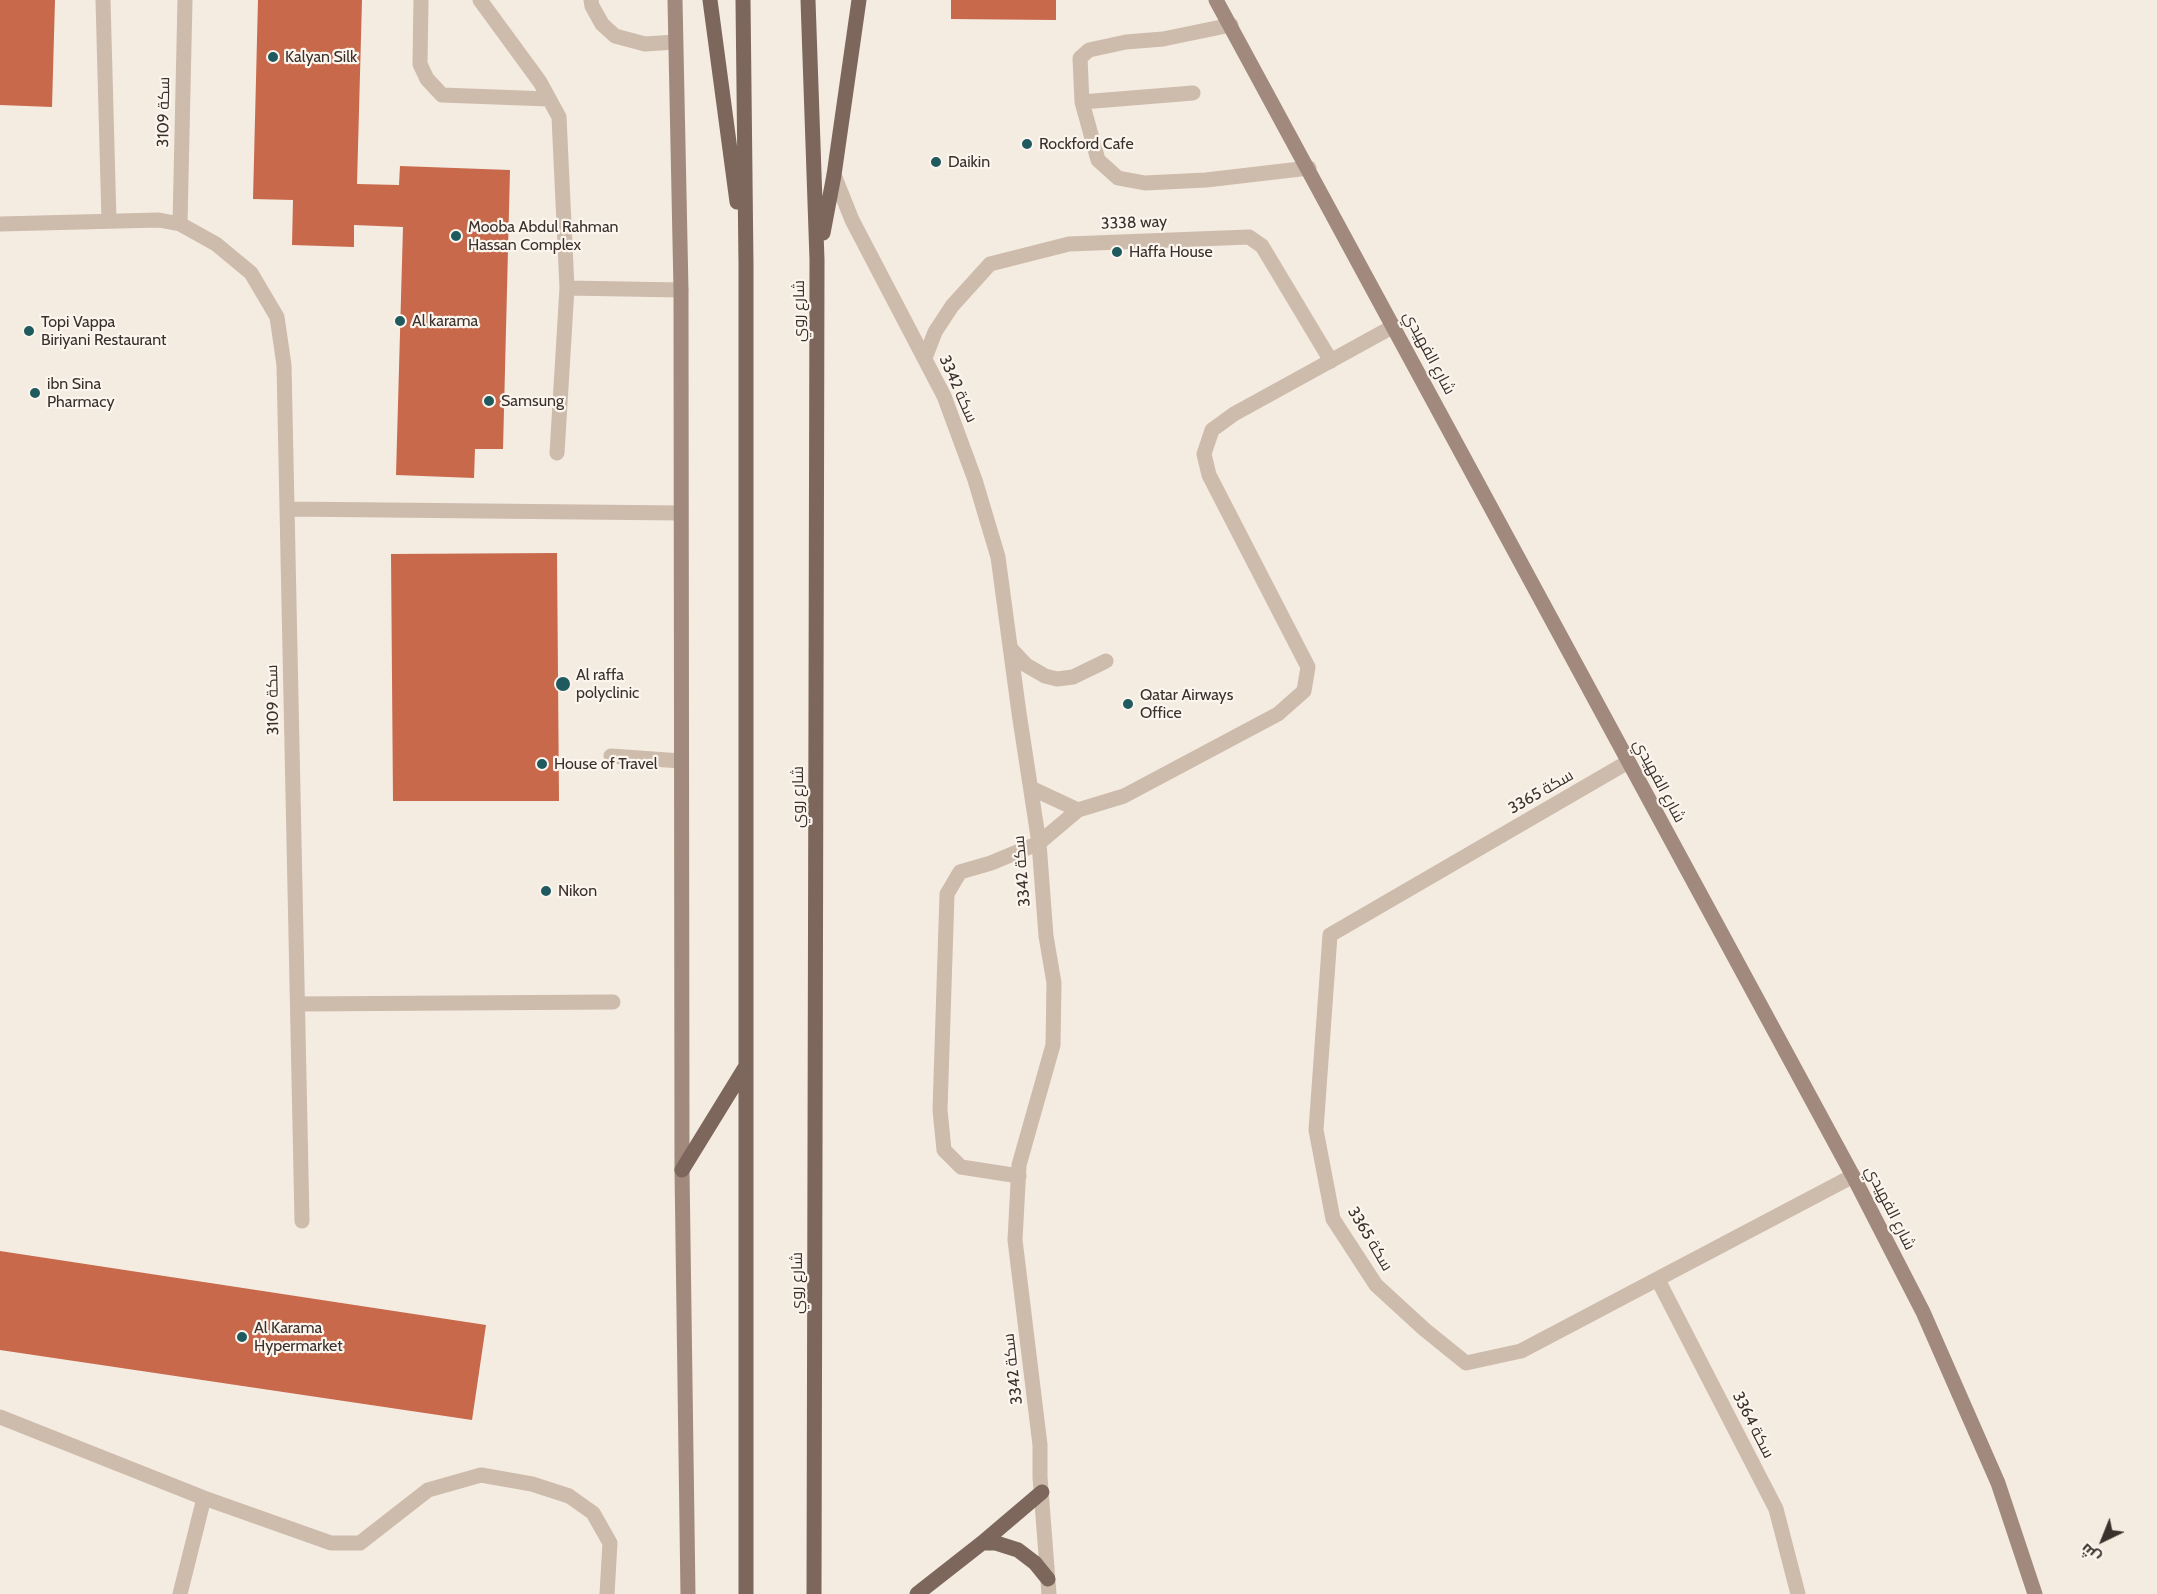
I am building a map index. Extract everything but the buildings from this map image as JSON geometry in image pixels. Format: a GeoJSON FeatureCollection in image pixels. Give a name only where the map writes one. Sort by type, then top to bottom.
{"type":"FeatureCollection","features":[{"type":"Feature","properties":{"kind":"main road"},"geometry":{"type":"LineString","coordinates":[[710,0],[746,265]]}},
{"type":"Feature","properties":{"kind":"main road"},"geometry":{"type":"LineString","coordinates":[[743,0],[746,265],[746,1594]]}},
{"type":"Feature","properties":{"kind":"main road","name":"شارع روي"},"geometry":{"type":"LineString","coordinates":[[808,0],[818,260],[814,1594]]}},
{"type":"Feature","properties":{"kind":"main road"},"geometry":{"type":"LineString","coordinates":[[818,260],[834,176],[860,0]]}},
{"type":"Feature","properties":{"kind":"main road"},"geometry":{"type":"LineString","coordinates":[[682,1170],[746,1066]]}},
{"type":"Feature","properties":{"kind":"main road"},"geometry":{"type":"LineString","coordinates":[[917,1594],[982,1543],[1041,1492]]}},
{"type":"Feature","properties":{"kind":"main road"},"geometry":{"type":"LineString","coordinates":[[982,1543],[996,1543],[1018,1550],[1035,1563],[1048,1587]]}},
{"type":"Feature","properties":{"kind":"main road"},"geometry":{"type":"LineString","coordinates":[[814,1551],[822,1594]]}},
{"type":"Feature","properties":{"kind":"street"},"geometry":{"type":"LineString","coordinates":[[103,0],[109,221]]}},
{"type":"Feature","properties":{"kind":"street","name":"سكة 3109"},"geometry":{"type":"LineString","coordinates":[[180,224],[184,0]]}},
{"type":"Feature","properties":{"kind":"street"},"geometry":{"type":"LineString","coordinates":[[421,0],[420,64],[427,79],[442,95],[549,99]]}},
{"type":"Feature","properties":{"kind":"street"},"geometry":{"type":"LineString","coordinates":[[480,0],[540,82],[559,117],[567,288],[557,453]]}},
{"type":"Feature","properties":{"kind":"street"},"geometry":{"type":"LineString","coordinates":[[591,0],[602,24],[615,36],[645,44],[675,42]]}},
{"type":"Feature","properties":{"kind":"street"},"geometry":{"type":"LineString","coordinates":[[675,0],[681,290],[682,1170],[688,1594]]}},
{"type":"Feature","properties":{"kind":"street","name":"شارع الفهيدي"},"geometry":{"type":"LineString","coordinates":[[1216,0],[1853,1176],[1923,1311],[1998,1483],[2035,1594]]}},
{"type":"Feature","properties":{"kind":"street"},"geometry":{"type":"LineString","coordinates":[[1230,26],[1163,39],[1126,42],[1089,50],[1080,58],[1082,102],[1098,160],[1118,178],[1144,183],[1196,181],[1309,168]]}},
{"type":"Feature","properties":{"kind":"street"},"geometry":{"type":"LineString","coordinates":[[1082,102],[1193,93]]}},
{"type":"Feature","properties":{"kind":"street","name":"سكة 3342"},"geometry":{"type":"LineString","coordinates":[[834,176],[852,220],[925,358],[948,407],[975,480],[998,557],[1039,843],[1046,936],[1054,983],[1053,1045],[1019,1166],[1016,1240],[1040,1445],[1048,1587]]}},
{"type":"Feature","properties":{"kind":"street","name":"سكة 3109"},"geometry":{"type":"LineString","coordinates":[[0,224],[159,220],[180,224],[216,244],[251,273],[277,317],[284,365],[302,1221]]}},
{"type":"Feature","properties":{"kind":"street","name":"3338 way"},"geometry":{"type":"LineString","coordinates":[[925,358],[934,332],[952,306],[990,264],[1069,244],[1249,237],[1262,246],[1331,361]]}},
{"type":"Feature","properties":{"kind":"street"},"geometry":{"type":"LineString","coordinates":[[567,288],[681,290]]}},
{"type":"Feature","properties":{"kind":"street"},"geometry":{"type":"LineString","coordinates":[[1019,1176],[961,1167],[944,1150],[940,1110],[947,894],[960,872],[991,863],[1039,843],[1078,810],[1125,796],[1278,714],[1304,692],[1308,667],[1209,475],[1204,454],[1212,430],[1234,414],[1394,326]]}},
{"type":"Feature","properties":{"kind":"street"},"geometry":{"type":"LineString","coordinates":[[287,509],[681,513]]}},
{"type":"Feature","properties":{"kind":"street"},"geometry":{"type":"LineString","coordinates":[[1011,650],[1026,665],[1045,676],[1057,679],[1073,677],[1106,661]]}},
{"type":"Feature","properties":{"kind":"street"},"geometry":{"type":"LineString","coordinates":[[611,756],[681,760]]}},
{"type":"Feature","properties":{"kind":"street","name":"سكة 3365"},"geometry":{"type":"LineString","coordinates":[[1628,762],[1330,935],[1316,1130],[1333,1219],[1376,1285],[1466,1364],[1521,1351],[1853,1176]]}},
{"type":"Feature","properties":{"kind":"street"},"geometry":{"type":"LineString","coordinates":[[1031,788],[1078,810]]}},
{"type":"Feature","properties":{"kind":"street"},"geometry":{"type":"LineString","coordinates":[[297,1004],[613,1002]]}},
{"type":"Feature","properties":{"kind":"street","name":"سكة 3364"},"geometry":{"type":"LineString","coordinates":[[1658,1280],[1776,1509],[1798,1594]]}},
{"type":"Feature","properties":{"kind":"street"},"geometry":{"type":"LineString","coordinates":[[0,1417],[204,1498],[331,1543],[360,1543],[428,1490],[481,1475],[532,1484],[569,1496],[593,1513],[610,1543],[607,1594]]}},
{"type":"Feature","properties":{"kind":"street"},"geometry":{"type":"LineString","coordinates":[[180,1594],[204,1498]]}},
{"type":"Feature","properties":{"kind":"place","name":"Kalyan Silk"},"geometry":{"type":"Point","coordinates":[273,57]}},
{"type":"Feature","properties":{"kind":"place","name":"Rockford Cafe"},"geometry":{"type":"Point","coordinates":[1027,144]}},
{"type":"Feature","properties":{"kind":"place","name":"Daikin"},"geometry":{"type":"Point","coordinates":[936,162]}},
{"type":"Feature","properties":{"kind":"place","name":"Mooba Abdul Rahman Hassan Complex"},"geometry":{"type":"Point","coordinates":[456,236]}},
{"type":"Feature","properties":{"kind":"place","name":"Haffa House"},"geometry":{"type":"Point","coordinates":[1117,252]}},
{"type":"Feature","properties":{"kind":"place","name":"Al karama"},"geometry":{"type":"Point","coordinates":[400,321]}},
{"type":"Feature","properties":{"kind":"place","name":"Topi Vappa Biriyani Restaurant"},"geometry":{"type":"Point","coordinates":[29,331]}},
{"type":"Feature","properties":{"kind":"place","name":"ibn Sina Pharmacy"},"geometry":{"type":"Point","coordinates":[35,393]}},
{"type":"Feature","properties":{"kind":"place","name":"Samsung"},"geometry":{"type":"Point","coordinates":[489,401]}},
{"type":"Feature","properties":{"kind":"place","name":"Al raffa polyclinic"},"geometry":{"type":"Point","coordinates":[563,684]}},
{"type":"Feature","properties":{"kind":"place","name":"Qatar Airways Office"},"geometry":{"type":"Point","coordinates":[1128,704]}},
{"type":"Feature","properties":{"kind":"place","name":"House of Travel"},"geometry":{"type":"Point","coordinates":[542,764]}},
{"type":"Feature","properties":{"kind":"place","name":"Nikon"},"geometry":{"type":"Point","coordinates":[546,891]}},
{"type":"Feature","properties":{"kind":"place","name":"Al Karama Hypermarket"},"geometry":{"type":"Point","coordinates":[242,1337]}}]}
